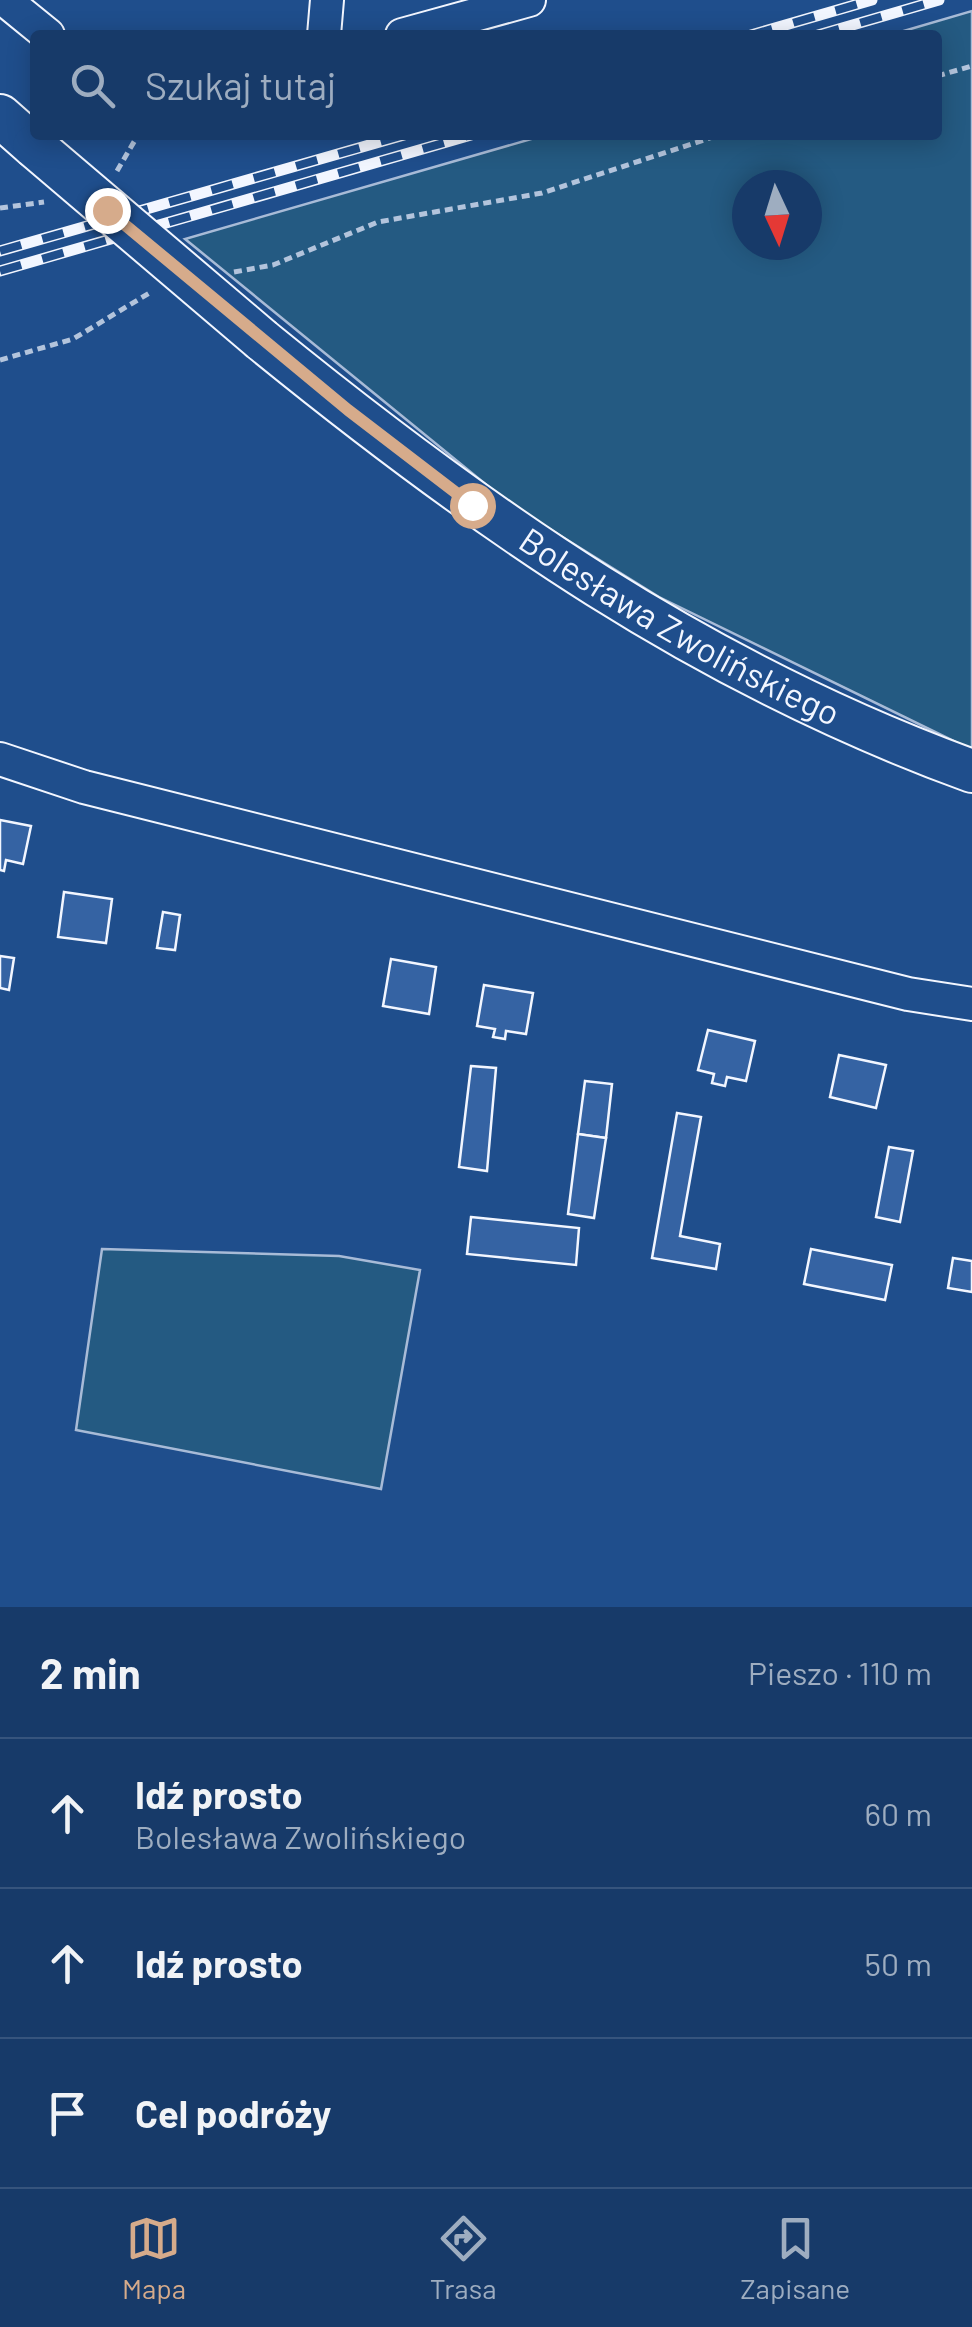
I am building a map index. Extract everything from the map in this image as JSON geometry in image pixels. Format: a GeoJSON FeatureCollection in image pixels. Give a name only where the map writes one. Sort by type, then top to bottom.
{"type":"FeatureCollection","features":[{"type":"Feature","properties":{"kind":"main road","name":"Bolesława Zwolińskiego"},"geometry":{"type":"LineString","coordinates":[[0,116],[262,340],[441,482],[592,585],[734,666],[972,772]]}},
{"type":"Feature","properties":{"kind":"street"},"geometry":{"type":"LineString","coordinates":[[5,0],[42,30]]}},
{"type":"Feature","properties":{"kind":"street"},"geometry":{"type":"LineString","coordinates":[[325,30],[328,0]]}},
{"type":"Feature","properties":{"kind":"street"},"geometry":{"type":"LineString","coordinates":[[420,30],[529,0]]}},
{"type":"Feature","properties":{"kind":"street"},"geometry":{"type":"LineString","coordinates":[[0,759],[12,767],[84,787],[477,888],[908,994],[972,1004]]}},
{"type":"Feature","properties":{"kind":"path"},"geometry":{"type":"LineString","coordinates":[[942,75],[972,66]]}},
{"type":"Feature","properties":{"kind":"path"},"geometry":{"type":"LineString","coordinates":[[218,276],[273,264],[378,222],[542,193],[704,140]]}},
{"type":"Feature","properties":{"kind":"path"},"geometry":{"type":"LineString","coordinates":[[0,360],[73,339],[130,300],[162,287]]}},
{"type":"Feature","properties":{"kind":"shaded area"},"geometry":{"type":"Polygon","coordinates":[[[972,11],[972,750],[659,597],[511,505],[185,239],[528,140],[942,140],[942,30],[907,30],[972,11]]]}},
{"type":"Feature","properties":{"kind":"shaded area"},"geometry":{"type":"Polygon","coordinates":[[[102,1249],[339,1256],[420,1270],[381,1489],[76,1430],[102,1249]]]}},
{"type":"Feature","properties":{"kind":"building"},"geometry":{"type":"Polygon","coordinates":[[[0,820],[31,826],[23,864],[6,860],[4,871],[0,870],[0,820]]]}},
{"type":"Feature","properties":{"kind":"building"},"geometry":{"type":"Polygon","coordinates":[[[64,892],[112,899],[106,943],[58,937],[64,892]]]}},
{"type":"Feature","properties":{"kind":"building"},"geometry":{"type":"Polygon","coordinates":[[[163,912],[180,915],[175,950],[157,948],[163,912]]]}},
{"type":"Feature","properties":{"kind":"building"},"geometry":{"type":"Polygon","coordinates":[[[0,956],[14,958],[9,990],[0,988],[0,956]]]}},
{"type":"Feature","properties":{"kind":"building"},"geometry":{"type":"Polygon","coordinates":[[[391,959],[436,967],[429,1014],[383,1006],[391,959]]]}},
{"type":"Feature","properties":{"kind":"building"},"geometry":{"type":"Polygon","coordinates":[[[484,985],[533,993],[526,1034],[506,1031],[505,1039],[493,1037],[495,1029],[477,1026],[484,985]]]}},
{"type":"Feature","properties":{"kind":"building"},"geometry":{"type":"Polygon","coordinates":[[[708,1030],[755,1041],[746,1081],[727,1077],[725,1086],[712,1083],[714,1074],[698,1070],[708,1030]]]}},
{"type":"Feature","properties":{"kind":"building"},"geometry":{"type":"Polygon","coordinates":[[[839,1055],[886,1065],[876,1108],[830,1097],[839,1055]]]}},
{"type":"Feature","properties":{"kind":"building"},"geometry":{"type":"Polygon","coordinates":[[[471,1066],[496,1068],[487,1171],[459,1167],[471,1066]]]}},
{"type":"Feature","properties":{"kind":"building"},"geometry":{"type":"Polygon","coordinates":[[[585,1081],[612,1084],[606,1138],[578,1134],[585,1081]]]}},
{"type":"Feature","properties":{"kind":"building"},"geometry":{"type":"Polygon","coordinates":[[[677,1113],[701,1117],[680,1236],[720,1244],[716,1269],[652,1258],[677,1113]]]}},
{"type":"Feature","properties":{"kind":"building"},"geometry":{"type":"Polygon","coordinates":[[[578,1134],[606,1138],[594,1218],[568,1214],[578,1134]]]}},
{"type":"Feature","properties":{"kind":"building"},"geometry":{"type":"Polygon","coordinates":[[[889,1147],[913,1151],[900,1222],[876,1217],[889,1147]]]}},
{"type":"Feature","properties":{"kind":"building"},"geometry":{"type":"Polygon","coordinates":[[[471,1217],[579,1228],[576,1265],[467,1254],[471,1217]]]}},
{"type":"Feature","properties":{"kind":"building"},"geometry":{"type":"Polygon","coordinates":[[[811,1249],[892,1265],[885,1300],[804,1284],[811,1249]]]}},
{"type":"Feature","properties":{"kind":"building"},"geometry":{"type":"Polygon","coordinates":[[[953,1258],[972,1261],[972,1292],[948,1288],[953,1258]]]}},
{"type":"Feature","properties":{"kind":"railway"},"geometry":{"type":"LineString","coordinates":[[768,30],[872,0]]}},
{"type":"Feature","properties":{"kind":"railway"},"geometry":{"type":"LineString","coordinates":[[835,30],[939,0]]}},
{"type":"Feature","properties":{"kind":"railway"},"geometry":{"type":"LineString","coordinates":[[0,251],[387,140]]}},
{"type":"Feature","properties":{"kind":"railway"},"geometry":{"type":"LineString","coordinates":[[0,271],[454,140]]}},
{"type":"Feature","properties":{"kind":"route"},"geometry":{"type":"LineString","coordinates":[[107,210],[348,410],[472,505]]}}]}
